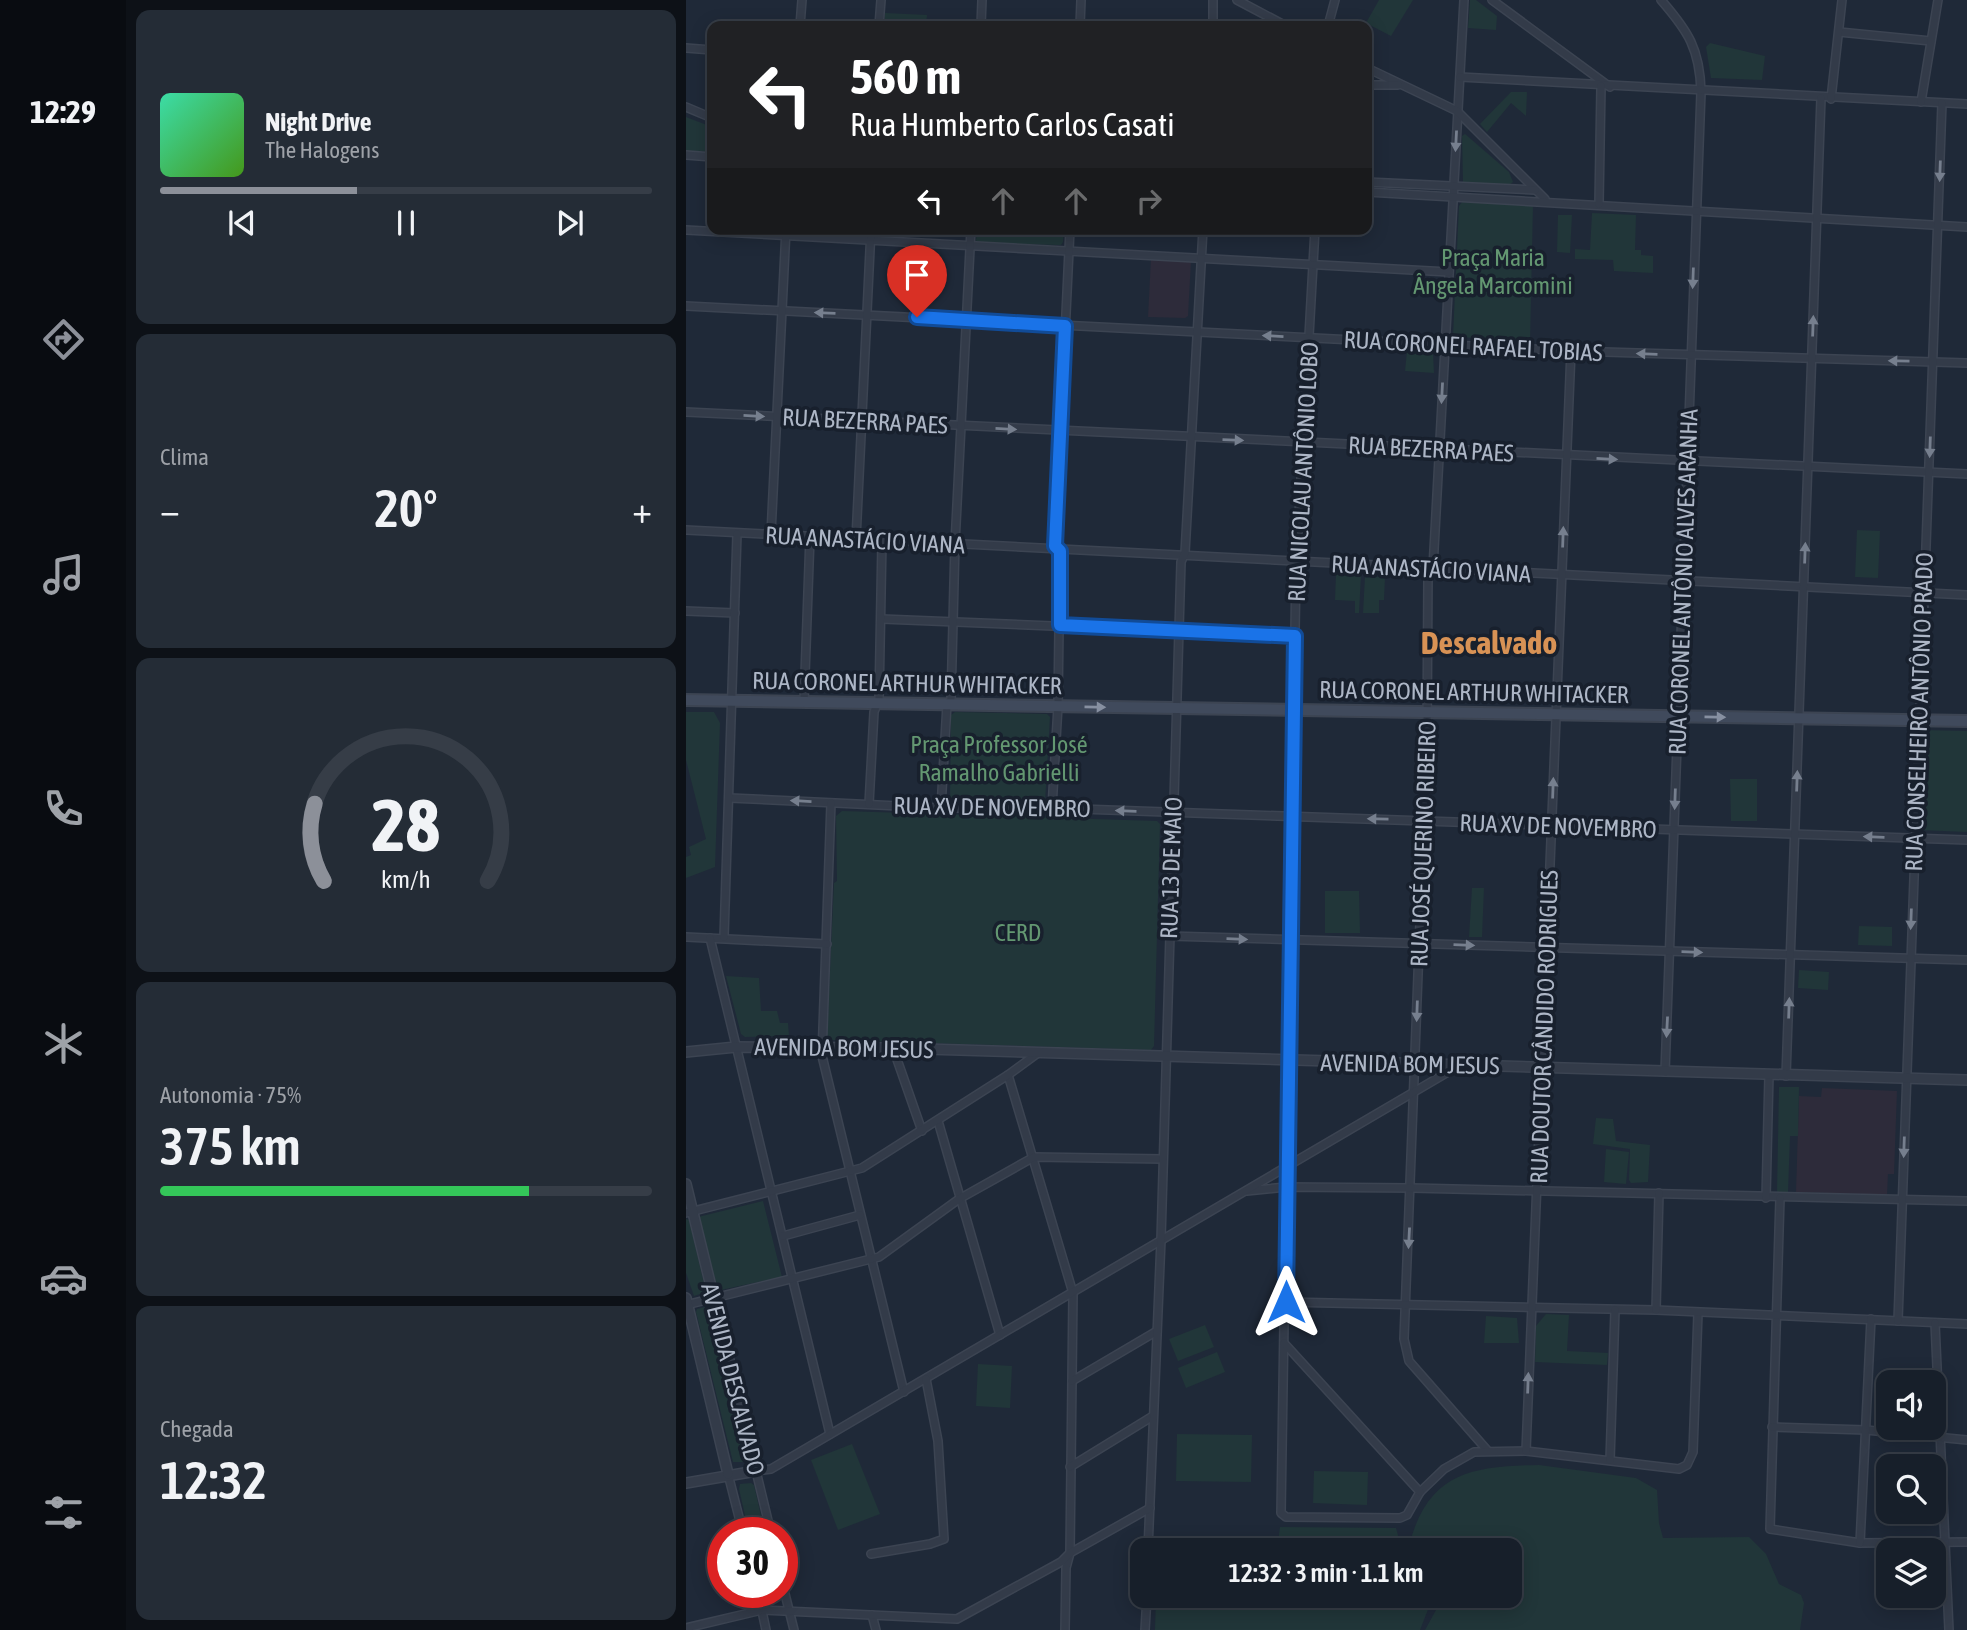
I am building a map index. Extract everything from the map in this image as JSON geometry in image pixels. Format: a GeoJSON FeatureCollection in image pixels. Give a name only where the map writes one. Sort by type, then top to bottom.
{"type":"FeatureCollection","features":[{"type":"Feature","properties":{"kind":"main road","name":"RUA CORONEL ARTHUR WHITACKER"},"geometry":{"type":"LineString","coordinates":[[686,701],[1967,721]]}},
{"type":"Feature","properties":{"kind":"street"},"geometry":{"type":"LineString","coordinates":[[800,21],[802,0]]}},
{"type":"Feature","properties":{"kind":"street"},"geometry":{"type":"LineString","coordinates":[[879,21],[881,0]]}},
{"type":"Feature","properties":{"kind":"street"},"geometry":{"type":"LineString","coordinates":[[981,21],[982,0]]}},
{"type":"Feature","properties":{"kind":"street"},"geometry":{"type":"LineString","coordinates":[[1080,21],[1081,0]]}},
{"type":"Feature","properties":{"kind":"street"},"geometry":{"type":"LineString","coordinates":[[1213,0],[1213,21]]}},
{"type":"Feature","properties":{"kind":"street"},"geometry":{"type":"LineString","coordinates":[[1237,0],[1277,21]]}},
{"type":"Feature","properties":{"kind":"street"},"geometry":{"type":"LineString","coordinates":[[1329,21],[1335,0]]}},
{"type":"Feature","properties":{"kind":"street","name":"RUA JOSÉ QUERINO RIBEIRO"},"geometry":{"type":"LineString","coordinates":[[1464,0],[1433,568],[1428,575],[1428,711],[1404,1348],[1409,1361],[1487,1450]]}},
{"type":"Feature","properties":{"kind":"street"},"geometry":{"type":"LineString","coordinates":[[1492,0],[1610,88]]}},
{"type":"Feature","properties":{"kind":"street","name":"RUA CORONEL ANTÔNIO ALVES ARANHA"},"geometry":{"type":"LineString","coordinates":[[1661,0],[1679,21],[1698,55],[1701,92],[1665,1072]]}},
{"type":"Feature","properties":{"kind":"street"},"geometry":{"type":"LineString","coordinates":[[1921,102],[1938,0]]}},
{"type":"Feature","properties":{"kind":"street"},"geometry":{"type":"LineString","coordinates":[[1831,99],[1840,1]]}},
{"type":"Feature","properties":{"kind":"street"},"geometry":{"type":"LineString","coordinates":[[1839,32],[1931,41]]}},
{"type":"Feature","properties":{"kind":"street"},"geometry":{"type":"LineString","coordinates":[[686,48],[707,50]]}},
{"type":"Feature","properties":{"kind":"street"},"geometry":{"type":"LineString","coordinates":[[1372,71],[1457,111],[1546,200]]}},
{"type":"Feature","properties":{"kind":"street"},"geometry":{"type":"LineString","coordinates":[[1460,77],[1610,88],[1967,104]]}},
{"type":"Feature","properties":{"kind":"street"},"geometry":{"type":"LineString","coordinates":[[1372,85],[1402,85]]}},
{"type":"Feature","properties":{"kind":"street"},"geometry":{"type":"LineString","coordinates":[[1599,204],[1601,86]]}},
{"type":"Feature","properties":{"kind":"street"},"geometry":{"type":"LineString","coordinates":[[1786,1076],[1821,98]]}},
{"type":"Feature","properties":{"kind":"street","name":"RUA CONSELHEIRO ANTÔNIO PRADO"},"geometry":{"type":"LineString","coordinates":[[1898,1321],[1942,103]]}},
{"type":"Feature","properties":{"kind":"street"},"geometry":{"type":"LineString","coordinates":[[686,107],[707,116]]}},
{"type":"Feature","properties":{"kind":"street"},"geometry":{"type":"LineString","coordinates":[[686,156],[707,157]]}},
{"type":"Feature","properties":{"kind":"street"},"geometry":{"type":"LineString","coordinates":[[1372,182],[1535,190]]}},
{"type":"Feature","properties":{"kind":"street"},"geometry":{"type":"LineString","coordinates":[[1513,189],[1513,198]]}},
{"type":"Feature","properties":{"kind":"street"},"geometry":{"type":"LineString","coordinates":[[1372,192],[1513,198],[1967,227]]}},
{"type":"Feature","properties":{"kind":"street"},"geometry":{"type":"LineString","coordinates":[[686,230],[707,231]]}},
{"type":"Feature","properties":{"kind":"street"},"geometry":{"type":"LineString","coordinates":[[771,534],[786,235]]}},
{"type":"Feature","properties":{"kind":"street"},"geometry":{"type":"LineString","coordinates":[[805,235],[870,242],[1449,272]]}},
{"type":"Feature","properties":{"kind":"street"},"geometry":{"type":"LineString","coordinates":[[856,539],[871,235]]}},
{"type":"Feature","properties":{"kind":"street"},"geometry":{"type":"LineString","coordinates":[[941,808],[947,704],[951,700],[955,544],[971,235]]}},
{"type":"Feature","properties":{"kind":"street"},"geometry":{"type":"LineString","coordinates":[[1052,808],[1059,706],[1060,625],[1060,551],[1055,546],[1070,235]]}},
{"type":"Feature","properties":{"kind":"street","name":"RUA 13 DE MAIO"},"geometry":{"type":"LineString","coordinates":[[1149,1538],[1161,1240],[1174,708],[1203,235]]}},
{"type":"Feature","properties":{"kind":"street","name":"RUA NICOLAU ANTÔNIO LOBO"},"geometry":{"type":"LineString","coordinates":[[1315,235],[1293,710],[1281,1513],[1286,1517],[1400,1518],[1413,1506],[1420,1492]]}},
{"type":"Feature","properties":{"kind":"street","name":"RUA CORONEL RAFAEL TOBIAS"},"geometry":{"type":"LineString","coordinates":[[686,306],[1571,351],[1967,363]]}},
{"type":"Feature","properties":{"kind":"street","name":"RUA DOUTOR CÂNDIDO RODRIGUES"},"geometry":{"type":"LineString","coordinates":[[1526,1451],[1571,351]]}},
{"type":"Feature","properties":{"kind":"street","name":"RUA BEZERRA PAES"},"geometry":{"type":"LineString","coordinates":[[686,412],[1566,457],[1967,474]]}},
{"type":"Feature","properties":{"kind":"street","name":"RUA ANASTÁCIO VIANA"},"geometry":{"type":"LineString","coordinates":[[686,530],[1060,551],[1185,553],[1298,563],[1967,595]]}},
{"type":"Feature","properties":{"kind":"street"},"geometry":{"type":"LineString","coordinates":[[724,937],[737,534]]}},
{"type":"Feature","properties":{"kind":"street"},"geometry":{"type":"LineString","coordinates":[[804,702],[810,537]]}},
{"type":"Feature","properties":{"kind":"street"},"geometry":{"type":"LineString","coordinates":[[869,804],[875,704],[879,699],[882,541]]}},
{"type":"Feature","properties":{"kind":"street"},"geometry":{"type":"LineString","coordinates":[[686,611],[735,613]]}},
{"type":"Feature","properties":{"kind":"street"},"geometry":{"type":"LineString","coordinates":[[882,619],[1295,636]]}},
{"type":"Feature","properties":{"kind":"street","name":"RUA XV DE NOVEMBRO"},"geometry":{"type":"LineString","coordinates":[[730,798],[941,808],[1052,808],[1967,840]]}},
{"type":"Feature","properties":{"kind":"street"},"geometry":{"type":"LineString","coordinates":[[831,803],[823,1047],[849,1172],[904,1392]]}},
{"type":"Feature","properties":{"kind":"street"},"geometry":{"type":"LineString","coordinates":[[1168,936],[1967,960]]}},
{"type":"Feature","properties":{"kind":"street"},"geometry":{"type":"LineString","coordinates":[[686,937],[827,944]]}},
{"type":"Feature","properties":{"kind":"street"},"geometry":{"type":"LineString","coordinates":[[710,938],[831,1434]]}},
{"type":"Feature","properties":{"kind":"street","name":"AVENIDA BOM JESUS"},"geometry":{"type":"LineString","coordinates":[[686,1052],[736,1048],[893,1048],[1288,1062],[1415,1063],[1967,1080]]}},
{"type":"Feature","properties":{"kind":"street"},"geometry":{"type":"LineString","coordinates":[[893,1048],[922,1130]]}},
{"type":"Feature","properties":{"kind":"street"},"geometry":{"type":"LineString","coordinates":[[689,1212],[862,1168],[1038,1053]]}},
{"type":"Feature","properties":{"kind":"street"},"geometry":{"type":"LineString","coordinates":[[686,1483],[771,1469],[1460,1065]]}},
{"type":"Feature","properties":{"kind":"street"},"geometry":{"type":"LineString","coordinates":[[1008,1075],[1073,1293],[1070,1553],[1066,1568],[1065,1630]]}},
{"type":"Feature","properties":{"kind":"street"},"geometry":{"type":"LineString","coordinates":[[1766,1198],[1769,1075]]}},
{"type":"Feature","properties":{"kind":"street"},"geometry":{"type":"LineString","coordinates":[[937,1121],[1000,1335]]}},
{"type":"Feature","properties":{"kind":"street"},"geometry":{"type":"LineString","coordinates":[[687,1303],[794,1280],[879,1257],[959,1199],[1034,1157],[1163,1159]]}},
{"type":"Feature","properties":{"kind":"street","name":"AVENIDA DESCALVADO"},"geometry":{"type":"LineString","coordinates":[[686,1184],[689,1212],[767,1517]]}},
{"type":"Feature","properties":{"kind":"street"},"geometry":{"type":"LineString","coordinates":[[1244,1191],[1286,1187],[1412,1188],[1967,1201]]}},
{"type":"Feature","properties":{"kind":"street"},"geometry":{"type":"LineString","coordinates":[[1656,1310],[1659,1193]]}},
{"type":"Feature","properties":{"kind":"street"},"geometry":{"type":"LineString","coordinates":[[1780,1198],[1770,1529],[1876,1543]]}},
{"type":"Feature","properties":{"kind":"street"},"geometry":{"type":"LineString","coordinates":[[783,1236],[860,1216]]}},
{"type":"Feature","properties":{"kind":"street"},"geometry":{"type":"LineString","coordinates":[[1286,1302],[1656,1310],[1967,1324]]}},
{"type":"Feature","properties":{"kind":"street","name":"AVENIDA DESCALVADO"},"geometry":{"type":"LineString","coordinates":[[687,1303],[739,1517]]}},
{"type":"Feature","properties":{"kind":"street"},"geometry":{"type":"LineString","coordinates":[[1610,1460],[1615,1310]]}},
{"type":"Feature","properties":{"kind":"street"},"geometry":{"type":"LineString","coordinates":[[1284,1342],[1420,1492],[1460,1458],[1487,1450],[1526,1451],[1610,1460],[1672,1470],[1687,1465],[1693,1452],[1699,1313]]}},
{"type":"Feature","properties":{"kind":"street"},"geometry":{"type":"LineString","coordinates":[[1860,1543],[1871,1320]]}},
{"type":"Feature","properties":{"kind":"street"},"geometry":{"type":"LineString","coordinates":[[1936,1323],[1938,1370]]}},
{"type":"Feature","properties":{"kind":"street"},"geometry":{"type":"LineString","coordinates":[[1072,1381],[1157,1331]]}},
{"type":"Feature","properties":{"kind":"street"},"geometry":{"type":"LineString","coordinates":[[871,1554],[944,1539],[938,1441],[926,1379]]}},
{"type":"Feature","properties":{"kind":"street"},"geometry":{"type":"LineString","coordinates":[[1070,1467],[1153,1416]]}},
{"type":"Feature","properties":{"kind":"street"},"geometry":{"type":"LineString","coordinates":[[1772,1427],[1876,1431]]}},
{"type":"Feature","properties":{"kind":"street"},"geometry":{"type":"LineString","coordinates":[[1946,1439],[1967,1440]]}},
{"type":"Feature","properties":{"kind":"street"},"geometry":{"type":"LineString","coordinates":[[1940,1440],[1945,1538]]}},
{"type":"Feature","properties":{"kind":"street"},"geometry":{"type":"LineString","coordinates":[[686,1628],[762,1610],[957,1619],[1061,1562],[1070,1553],[1150,1508]]}},
{"type":"Feature","properties":{"kind":"street"},"geometry":{"type":"LineString","coordinates":[[1946,1543],[1967,1542]]}},
{"type":"Feature","properties":{"kind":"street"},"geometry":{"type":"LineString","coordinates":[[1946,1565],[1949,1630]]}},
{"type":"Feature","properties":{"kind":"street"},"geometry":{"type":"LineString","coordinates":[[788,1608],[794,1630]]}},
{"type":"Feature","properties":{"kind":"street"},"geometry":{"type":"LineString","coordinates":[[1146,1630],[1147,1608]]}},
{"type":"Feature","properties":{"kind":"street"},"geometry":{"type":"LineString","coordinates":[[762,1610],[766,1630]]}},
{"type":"Feature","properties":{"kind":"street"},"geometry":{"type":"LineString","coordinates":[[872,1615],[876,1630]]}},
{"type":"Feature","properties":{"kind":"street"},"geometry":{"type":"LineString","coordinates":[[957,1619],[960,1630]]}},
{"type":"Feature","properties":{"kind":"shaded area"},"geometry":{"type":"Polygon","coordinates":[[[1151,258],[1191,261],[1188,316],[1185,318],[1148,317],[1151,258]]]}},
{"type":"Feature","properties":{"kind":"shaded area"},"geometry":{"type":"Polygon","coordinates":[[[1822,1088],[1897,1091],[1894,1174],[1888,1174],[1887,1195],[1796,1192],[1799,1096],[1821,1097],[1822,1088]]]}},
{"type":"Feature","properties":{"kind":"green space"},"geometry":{"type":"Polygon","coordinates":[[[1379,0],[1413,0],[1391,36],[1372,26],[1372,21],[1367,21],[1379,0]]]}},
{"type":"Feature","properties":{"kind":"green space"},"geometry":{"type":"Polygon","coordinates":[[[1470,0],[1476,0],[1497,16],[1496,30],[1468,28],[1470,0]]]}},
{"type":"Feature","properties":{"kind":"green space"},"geometry":{"type":"Polygon","coordinates":[[[885,13],[927,15],[926,21],[884,21],[885,13]]]}},
{"type":"Feature","properties":{"kind":"green space"},"geometry":{"type":"Polygon","coordinates":[[[1710,43],[1765,56],[1762,80],[1711,78],[1706,47],[1710,43]]]}},
{"type":"Feature","properties":{"kind":"green space"},"geometry":{"type":"Polygon","coordinates":[[[1511,92],[1527,92],[1526,116],[1511,103],[1487,132],[1480,124],[1511,92]]]}},
{"type":"Feature","properties":{"kind":"green space"},"geometry":{"type":"Polygon","coordinates":[[[686,117],[707,125],[707,152],[686,151],[686,117]]]}},
{"type":"Feature","properties":{"kind":"green space"},"geometry":{"type":"Polygon","coordinates":[[[1465,134],[1509,172],[1513,182],[1509,185],[1463,182],[1462,136],[1465,134]]]}},
{"type":"Feature","properties":{"kind":"green space","name":"Praça Maria Ângela Marcomini"},"geometry":{"type":"Polygon","coordinates":[[[1462,202],[1533,205],[1530,344],[1453,336],[1459,206],[1462,202]]]}},
{"type":"Feature","properties":{"kind":"green space"},"geometry":{"type":"Polygon","coordinates":[[[1592,213],[1636,215],[1635,250],[1641,250],[1641,255],[1653,256],[1653,273],[1614,271],[1613,260],[1575,259],[1575,249],[1590,250],[1592,213]]]}},
{"type":"Feature","properties":{"kind":"green space"},"geometry":{"type":"Polygon","coordinates":[[[1558,215],[1572,215],[1570,253],[1557,252],[1558,215]]]}},
{"type":"Feature","properties":{"kind":"green space"},"geometry":{"type":"Polygon","coordinates":[[[976,235],[1064,235],[1061,245],[976,241],[976,235]]]}},
{"type":"Feature","properties":{"kind":"green space"},"geometry":{"type":"Polygon","coordinates":[[[1407,351],[1433,353],[1434,373],[1405,371],[1407,351]]]}},
{"type":"Feature","properties":{"kind":"green space"},"geometry":{"type":"Polygon","coordinates":[[[1857,530],[1880,531],[1878,578],[1855,577],[1857,530]]]}},
{"type":"Feature","properties":{"kind":"green space"},"geometry":{"type":"Polygon","coordinates":[[[1336,574],[1361,575],[1359,613],[1355,613],[1355,601],[1335,600],[1336,574]]]}},
{"type":"Feature","properties":{"kind":"green space"},"geometry":{"type":"Polygon","coordinates":[[[1365,576],[1385,577],[1384,600],[1379,600],[1379,613],[1363,613],[1365,576]]]}},
{"type":"Feature","properties":{"kind":"green space"},"geometry":{"type":"Polygon","coordinates":[[[686,712],[714,712],[720,723],[715,867],[686,878],[686,857],[691,855],[689,847],[706,839],[686,760],[686,712]]]}},
{"type":"Feature","properties":{"kind":"green space","name":"Praça Professor José Ramalho Gabrielli"},"geometry":{"type":"Polygon","coordinates":[[[955,712],[1047,714],[1050,717],[1045,803],[950,802],[951,715],[955,712]]]}},
{"type":"Feature","properties":{"kind":"green space"},"geometry":{"type":"Polygon","coordinates":[[[1922,730],[1967,731],[1967,832],[1919,830],[1922,730]]]}},
{"type":"Feature","properties":{"kind":"green space"},"geometry":{"type":"Polygon","coordinates":[[[1730,779],[1757,779],[1757,821],[1731,821],[1730,779]]]}},
{"type":"Feature","properties":{"kind":"green space","name":"CERD"},"geometry":{"type":"Polygon","coordinates":[[[842,811],[1157,821],[1160,824],[1154,1046],[1151,1050],[827,1038],[834,883],[837,881],[836,816],[842,811]]]}},
{"type":"Feature","properties":{"kind":"green space"},"geometry":{"type":"Polygon","coordinates":[[[1472,888],[1484,888],[1482,937],[1469,937],[1472,888]]]}},
{"type":"Feature","properties":{"kind":"green space"},"geometry":{"type":"Polygon","coordinates":[[[1325,891],[1359,891],[1360,933],[1325,933],[1325,891]]]}},
{"type":"Feature","properties":{"kind":"green space"},"geometry":{"type":"Polygon","coordinates":[[[1859,926],[1892,927],[1892,946],[1858,945],[1859,926]]]}},
{"type":"Feature","properties":{"kind":"green space"},"geometry":{"type":"Polygon","coordinates":[[[1799,970],[1829,972],[1828,990],[1798,988],[1799,970]]]}},
{"type":"Feature","properties":{"kind":"green space"},"geometry":{"type":"Polygon","coordinates":[[[726,976],[759,978],[761,1011],[777,1011],[780,1023],[788,1023],[789,1036],[745,1037],[741,1034],[726,976]]]}},
{"type":"Feature","properties":{"kind":"green space"},"geometry":{"type":"Polygon","coordinates":[[[1779,1087],[1799,1087],[1798,1136],[1790,1136],[1788,1193],[1777,1192],[1779,1087]]]}},
{"type":"Feature","properties":{"kind":"green space"},"geometry":{"type":"Polygon","coordinates":[[[1596,1118],[1613,1119],[1616,1141],[1650,1145],[1648,1182],[1631,1183],[1629,1180],[1630,1149],[1593,1144],[1596,1118]]]}},
{"type":"Feature","properties":{"kind":"green space"},"geometry":{"type":"Polygon","coordinates":[[[1606,1149],[1629,1152],[1626,1184],[1604,1182],[1606,1149]]]}},
{"type":"Feature","properties":{"kind":"green space"},"geometry":{"type":"Polygon","coordinates":[[[763,1201],[782,1277],[716,1291],[698,1217],[763,1201]]]}},
{"type":"Feature","properties":{"kind":"green space"},"geometry":{"type":"Polygon","coordinates":[[[686,1219],[689,1220],[706,1292],[694,1296],[686,1273],[686,1219]]]}},
{"type":"Feature","properties":{"kind":"green space"},"geometry":{"type":"Polygon","coordinates":[[[709,1306],[748,1458],[746,1462],[733,1462],[696,1312],[697,1309],[709,1306]]]}},
{"type":"Feature","properties":{"kind":"green space"},"geometry":{"type":"Polygon","coordinates":[[[1546,1314],[1569,1315],[1567,1351],[1608,1353],[1607,1365],[1535,1362],[1536,1326],[1546,1314]]]}},
{"type":"Feature","properties":{"kind":"green space"},"geometry":{"type":"Polygon","coordinates":[[[1486,1316],[1517,1318],[1519,1343],[1484,1343],[1486,1316]]]}},
{"type":"Feature","properties":{"kind":"green space"},"geometry":{"type":"Polygon","coordinates":[[[1205,1325],[1214,1347],[1178,1361],[1169,1339],[1205,1325]]]}},
{"type":"Feature","properties":{"kind":"green space"},"geometry":{"type":"Polygon","coordinates":[[[1217,1352],[1225,1372],[1186,1388],[1178,1368],[1217,1352]]]}},
{"type":"Feature","properties":{"kind":"green space"},"geometry":{"type":"Polygon","coordinates":[[[978,1364],[1012,1366],[1010,1408],[976,1406],[978,1364]]]}},
{"type":"Feature","properties":{"kind":"green space"},"geometry":{"type":"Polygon","coordinates":[[[1177,1434],[1252,1435],[1251,1482],[1176,1481],[1177,1434]]]}},
{"type":"Feature","properties":{"kind":"green space"},"geometry":{"type":"Polygon","coordinates":[[[852,1444],[880,1514],[838,1530],[811,1460],[852,1444]]]}},
{"type":"Feature","properties":{"kind":"green space"},"geometry":{"type":"Polygon","coordinates":[[[1539,1465],[1636,1478],[1657,1490],[1659,1523],[1663,1538],[1749,1537],[1766,1554],[1779,1584],[1801,1595],[1804,1603],[1800,1630],[1425,1630],[1436,1608],[1522,1608],[1522,1538],[1412,1538],[1426,1504],[1454,1479],[1472,1472],[1539,1465]]]}},
{"type":"Feature","properties":{"kind":"green space"},"geometry":{"type":"Polygon","coordinates":[[[1314,1471],[1368,1472],[1367,1505],[1313,1503],[1314,1471]]]}},
{"type":"Feature","properties":{"kind":"green space"},"geometry":{"type":"Polygon","coordinates":[[[740,1484],[754,1485],[761,1517],[745,1517],[740,1484]]]}},
{"type":"Feature","properties":{"kind":"green space"},"geometry":{"type":"Polygon","coordinates":[[[1280,1527],[1396,1528],[1399,1538],[1279,1538],[1280,1527]]]}},
{"type":"Feature","properties":{"kind":"green space"},"geometry":{"type":"Polygon","coordinates":[[[1156,1608],[1429,1608],[1420,1630],[1155,1630],[1156,1608]]]}},
{"type":"Feature","properties":{"kind":"district","name":"Descalvado"},"geometry":{"type":"Point","coordinates":[1489,642]}},
{"type":"Feature","properties":{"kind":"route"},"geometry":{"type":"LineString","coordinates":[[917,317],[1065,326],[1055,546],[1060,551],[1060,625],[1295,636],[1286,1302]]}}]}
